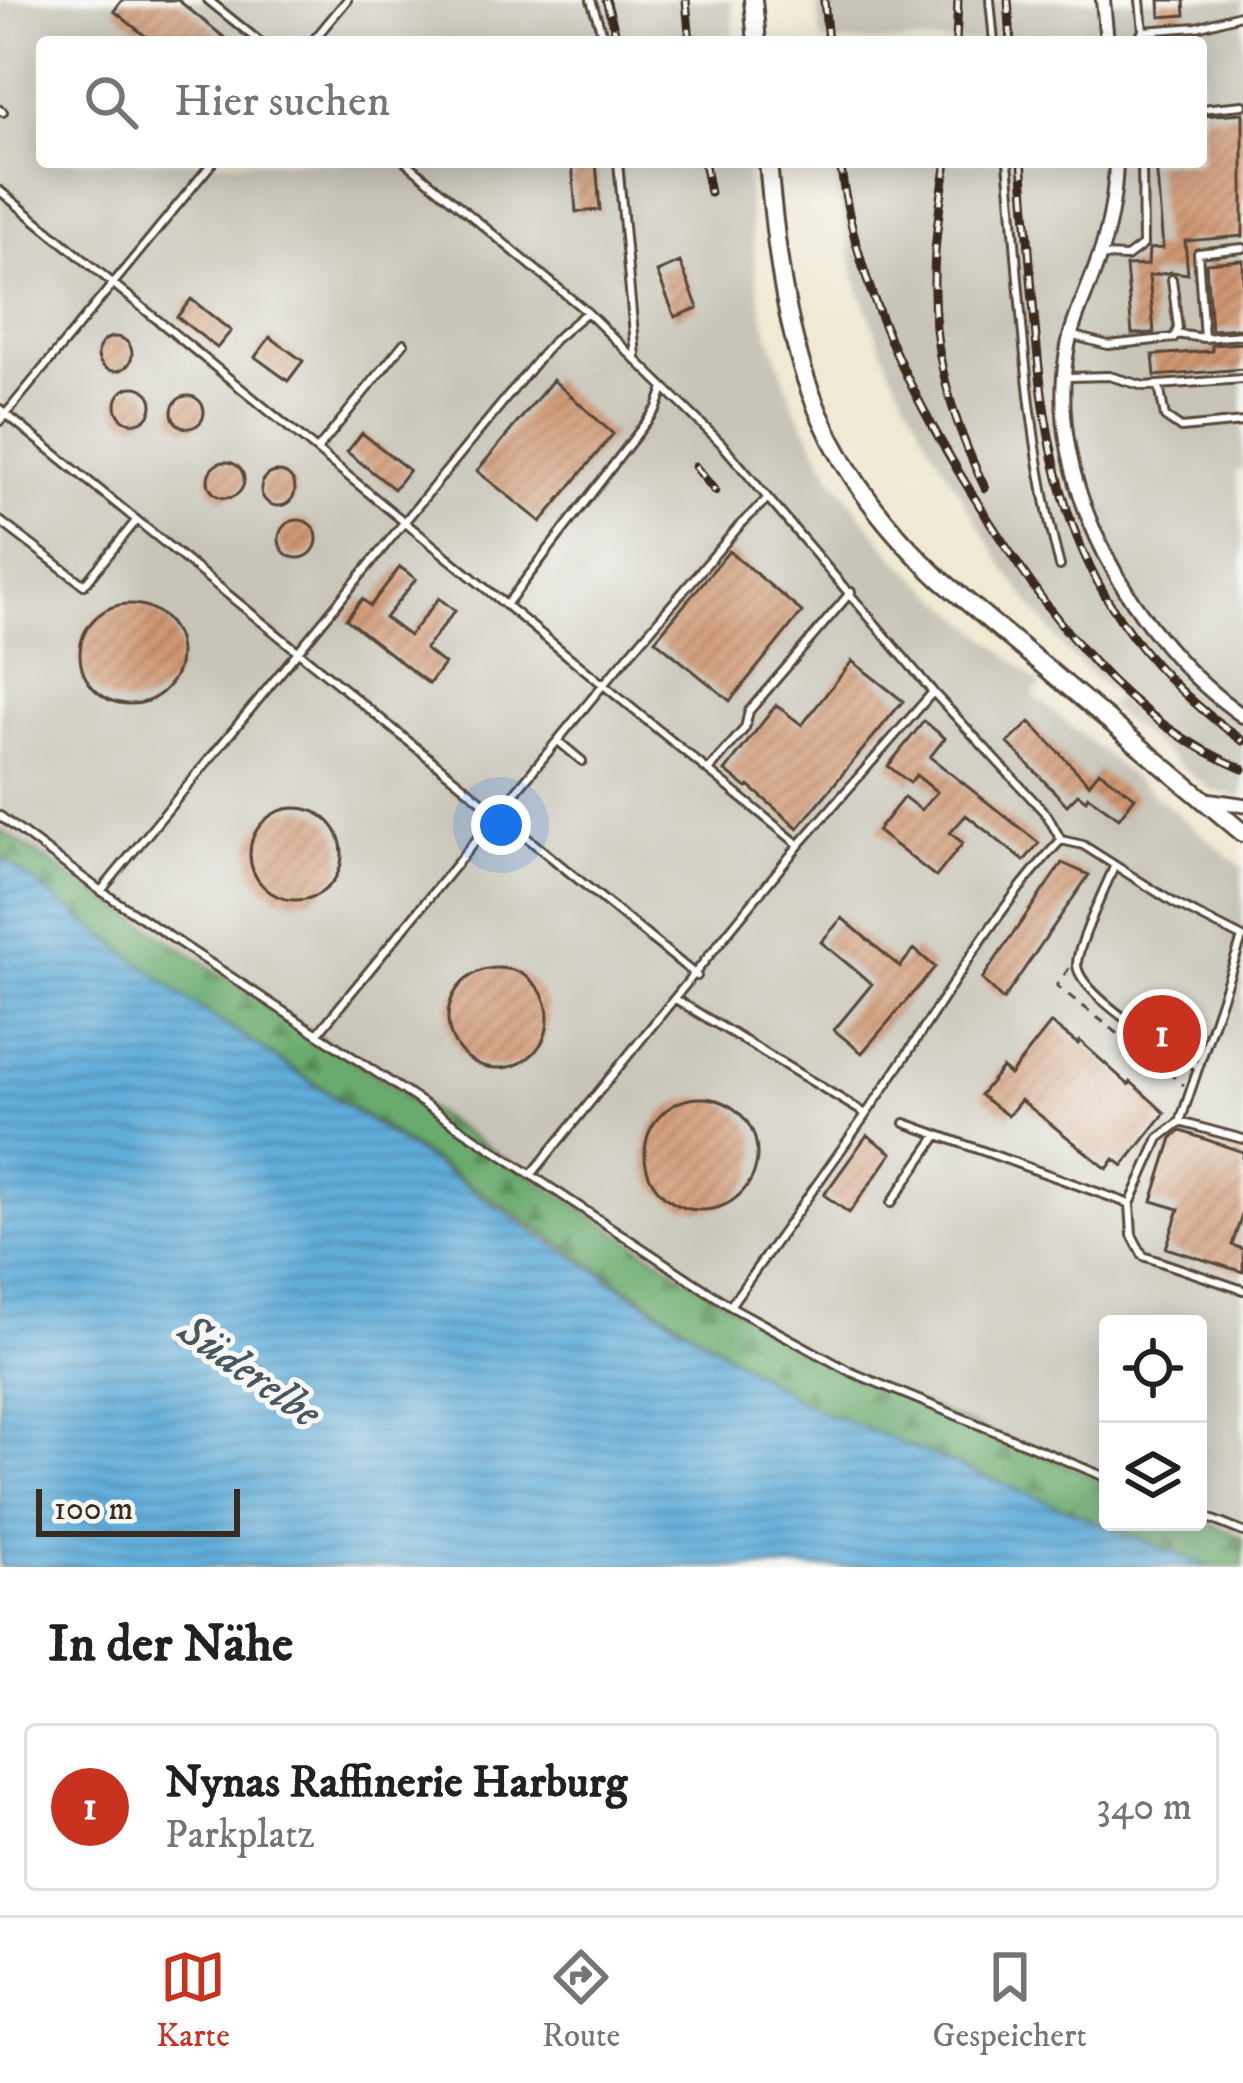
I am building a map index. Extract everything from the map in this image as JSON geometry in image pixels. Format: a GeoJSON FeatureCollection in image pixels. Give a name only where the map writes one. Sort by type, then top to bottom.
{"type":"FeatureCollection","features":[{"type":"Feature","properties":{"kind":"main road"},"geometry":{"type":"LineString","coordinates":[[753,0],[756,36]]}},
{"type":"Feature","properties":{"kind":"main road"},"geometry":{"type":"LineString","coordinates":[[769,168],[778,269],[793,341],[815,406],[852,476],[896,535],[940,579],[1243,833]]}},
{"type":"Feature","properties":{"kind":"street"},"geometry":{"type":"LineString","coordinates":[[1103,0],[1106,36]]}},
{"type":"Feature","properties":{"kind":"street"},"geometry":{"type":"LineString","coordinates":[[1115,168],[1100,255],[1070,334],[1064,377],[1074,467],[1107,558],[1131,601],[1158,639],[1197,680],[1243,716]]}},
{"type":"Feature","properties":{"kind":"street"},"geometry":{"type":"LineString","coordinates":[[1195,795],[1220,804],[1243,805]]}},
{"type":"Feature","properties":{"kind":"lane"},"geometry":{"type":"LineString","coordinates":[[208,0],[253,36]]}},
{"type":"Feature","properties":{"kind":"lane"},"geometry":{"type":"LineString","coordinates":[[317,36],[347,0]]}},
{"type":"Feature","properties":{"kind":"lane"},"geometry":{"type":"LineString","coordinates":[[591,0],[603,36]]}},
{"type":"Feature","properties":{"kind":"lane"},"geometry":{"type":"LineString","coordinates":[[990,0],[993,36]]}},
{"type":"Feature","properties":{"kind":"lane"},"geometry":{"type":"LineString","coordinates":[[1140,0],[1140,36]]}},
{"type":"Feature","properties":{"kind":"lane"},"geometry":{"type":"LineString","coordinates":[[1143,32],[1196,27],[1243,14]]}},
{"type":"Feature","properties":{"kind":"lane"},"geometry":{"type":"LineString","coordinates":[[1207,108],[1243,105]]}},
{"type":"Feature","properties":{"kind":"lane"},"geometry":{"type":"LineString","coordinates":[[208,168],[2,415],[301,651],[697,976]]}},
{"type":"Feature","properties":{"kind":"lane"},"geometry":{"type":"LineString","coordinates":[[413,168],[587,312],[721,443],[933,692],[1048,815],[1061,840]]}},
{"type":"Feature","properties":{"kind":"lane"},"geometry":{"type":"LineString","coordinates":[[619,168],[637,360]]}},
{"type":"Feature","properties":{"kind":"lane"},"geometry":{"type":"LineString","coordinates":[[1009,168],[1028,401],[1060,566]]}},
{"type":"Feature","properties":{"kind":"lane"},"geometry":{"type":"LineString","coordinates":[[1100,255],[1127,257],[1143,245],[1142,168]]}},
{"type":"Feature","properties":{"kind":"lane"},"geometry":{"type":"LineString","coordinates":[[0,191],[800,845]]}},
{"type":"Feature","properties":{"kind":"lane"},"geometry":{"type":"LineString","coordinates":[[1204,338],[1198,253],[1243,248]]}},
{"type":"Feature","properties":{"kind":"lane"},"geometry":{"type":"LineString","coordinates":[[1070,334],[1108,345],[1170,340],[1176,334],[1172,279]]}},
{"type":"Feature","properties":{"kind":"lane"},"geometry":{"type":"LineString","coordinates":[[101,891],[554,340],[587,312]]}},
{"type":"Feature","properties":{"kind":"lane"},"geometry":{"type":"LineString","coordinates":[[1176,334],[1243,335]]}},
{"type":"Feature","properties":{"kind":"lane"},"geometry":{"type":"LineString","coordinates":[[317,449],[404,343]]}},
{"type":"Feature","properties":{"kind":"lane"},"geometry":{"type":"LineString","coordinates":[[1064,377],[1108,376],[1159,386],[1243,379]]}},
{"type":"Feature","properties":{"kind":"lane"},"geometry":{"type":"LineString","coordinates":[[1159,386],[1165,417],[1181,428],[1243,422]]}},
{"type":"Feature","properties":{"kind":"lane"},"geometry":{"type":"LineString","coordinates":[[506,605],[657,408],[664,388]]}},
{"type":"Feature","properties":{"kind":"lane"},"geometry":{"type":"LineString","coordinates":[[318,1033],[603,685],[768,498]]}},
{"type":"Feature","properties":{"kind":"lane"},"geometry":{"type":"LineString","coordinates":[[0,521],[84,585],[136,521]]}},
{"type":"Feature","properties":{"kind":"lane"},"geometry":{"type":"LineString","coordinates":[[708,770],[745,728],[749,711],[851,592]]}},
{"type":"Feature","properties":{"kind":"lane"},"geometry":{"type":"LineString","coordinates":[[531,1175],[800,845],[933,692]]}},
{"type":"Feature","properties":{"kind":"lane"},"geometry":{"type":"LineString","coordinates":[[558,741],[581,761]]}},
{"type":"Feature","properties":{"kind":"lane"},"geometry":{"type":"LineString","coordinates":[[0,815],[101,891],[730,1306],[850,1372],[1099,1474]]}},
{"type":"Feature","properties":{"kind":"lane"},"geometry":{"type":"LineString","coordinates":[[1061,840],[1083,844],[1174,903],[1243,938],[1180,1122],[1159,1138],[1130,1204],[1132,1235],[1143,1256],[1243,1290]]}},
{"type":"Feature","properties":{"kind":"lane"},"geometry":{"type":"LineString","coordinates":[[730,1306],[983,940],[1061,840]]}},
{"type":"Feature","properties":{"kind":"lane"},"geometry":{"type":"LineString","coordinates":[[1114,866],[1077,959],[1081,978],[1131,1023],[1197,1066]]}},
{"type":"Feature","properties":{"kind":"lane"},"geometry":{"type":"LineString","coordinates":[[676,1000],[866,1114]]}},
{"type":"Feature","properties":{"kind":"lane"},"geometry":{"type":"LineString","coordinates":[[1180,1122],[1243,1138]]}},
{"type":"Feature","properties":{"kind":"lane"},"geometry":{"type":"LineString","coordinates":[[905,1123],[1130,1204]]}},
{"type":"Feature","properties":{"kind":"lane"},"geometry":{"type":"LineString","coordinates":[[891,1203],[938,1135]]}},
{"type":"Feature","properties":{"kind":"lane"},"geometry":{"type":"LineString","coordinates":[[1207,1518],[1243,1532]]}},
{"type":"Feature","properties":{"kind":"path"},"geometry":{"type":"LineString","coordinates":[[1072,965],[1057,986],[1190,1087]]}},
{"type":"Feature","properties":{"kind":"shaded area"},"geometry":{"type":"Polygon","coordinates":[[[0,0],[731,0],[734,36],[36,36],[36,168],[746,168],[764,319],[793,404],[834,480],[897,560],[1041,685],[1033,695],[1243,868],[1243,1538],[1207,1523],[1207,1315],[1099,1315],[1099,1478],[830,1366],[772,1333],[0,830],[0,0]]]}},
{"type":"Feature","properties":{"kind":"shaded area"},"geometry":{"type":"Polygon","coordinates":[[[817,0],[1243,0],[1243,469],[1236,470],[1243,537],[1243,696],[1236,720],[1243,726],[1243,798],[1211,790],[1108,707],[1116,696],[1067,652],[1007,572],[891,370],[856,281],[833,168],[1207,168],[1207,36],[820,36],[817,0]]]}},
{"type":"Feature","properties":{"kind":"green space"},"geometry":{"type":"Polygon","coordinates":[[[0,830],[772,1333],[830,1366],[1099,1478],[1099,1522],[807,1405],[188,1000],[0,856],[0,830]]]}},
{"type":"Feature","properties":{"kind":"green space"},"geometry":{"type":"Polygon","coordinates":[[[1207,1523],[1243,1538],[1243,1567],[1210,1567],[1120,1531],[1207,1531],[1207,1523]]]}},
{"type":"Feature","properties":{"kind":"water","name":"Süderelbe"},"geometry":{"type":"Polygon","coordinates":[[[0,856],[188,1000],[543,1237],[807,1405],[1099,1522],[1099,1531],[1120,1531],[1210,1567],[0,1567],[0,856]]]}},
{"type":"Feature","properties":{"kind":"building"},"geometry":{"type":"Polygon","coordinates":[[[122,0],[178,0],[223,36],[145,36],[114,11],[122,0]]]}},
{"type":"Feature","properties":{"kind":"building"},"geometry":{"type":"Polygon","coordinates":[[[1159,0],[1184,0],[1185,15],[1160,17],[1159,0]]]}},
{"type":"Feature","properties":{"kind":"building"},"geometry":{"type":"Polygon","coordinates":[[[1243,113],[1243,236],[1185,241],[1188,274],[1149,276],[1154,333],[1132,334],[1126,266],[1148,265],[1149,249],[1163,248],[1156,168],[1207,168],[1207,116],[1243,113]]]}},
{"type":"Feature","properties":{"kind":"building"},"geometry":{"type":"Polygon","coordinates":[[[572,168],[596,168],[600,210],[576,212],[572,168]]]}},
{"type":"Feature","properties":{"kind":"building"},"geometry":{"type":"Polygon","coordinates":[[[1243,260],[1243,328],[1211,330],[1206,263],[1243,260]]]}},
{"type":"Feature","properties":{"kind":"building"},"geometry":{"type":"Polygon","coordinates":[[[680,262],[698,308],[675,317],[657,272],[680,262]]]}},
{"type":"Feature","properties":{"kind":"building"},"geometry":{"type":"Polygon","coordinates":[[[191,299],[231,331],[217,348],[177,317],[191,299]]]}},
{"type":"Feature","properties":{"kind":"building"},"geometry":{"type":"Polygon","coordinates":[[[115,337],[127,342],[132,354],[127,366],[115,371],[103,366],[98,354],[103,342],[115,337]]]}},
{"type":"Feature","properties":{"kind":"building"},"geometry":{"type":"Polygon","coordinates":[[[270,337],[303,361],[288,381],[255,357],[270,337]]]}},
{"type":"Feature","properties":{"kind":"building"},"geometry":{"type":"Polygon","coordinates":[[[1243,343],[1243,369],[1155,376],[1153,355],[1212,351],[1212,345],[1243,343]]]}},
{"type":"Feature","properties":{"kind":"building"},"geometry":{"type":"Polygon","coordinates":[[[553,380],[613,434],[541,522],[477,471],[553,380]]]}},
{"type":"Feature","properties":{"kind":"building"},"geometry":{"type":"Polygon","coordinates":[[[134,387],[147,392],[152,405],[147,418],[134,423],[121,418],[116,405],[121,392],[134,387]]]}},
{"type":"Feature","properties":{"kind":"building"},"geometry":{"type":"Polygon","coordinates":[[[188,396],[199,401],[204,412],[199,423],[188,428],[177,423],[172,412],[177,401],[188,396]]]}},
{"type":"Feature","properties":{"kind":"building"},"geometry":{"type":"Polygon","coordinates":[[[362,433],[409,470],[394,489],[347,452],[362,433]]]}},
{"type":"Feature","properties":{"kind":"building"},"geometry":{"type":"Polygon","coordinates":[[[226,462],[239,467],[244,480],[239,493],[226,498],[213,493],[208,480],[213,467],[226,462]]]}},
{"type":"Feature","properties":{"kind":"building"},"geometry":{"type":"Polygon","coordinates":[[[278,472],[290,477],[295,489],[290,501],[278,506],[266,501],[261,489],[266,477],[278,472]]]}},
{"type":"Feature","properties":{"kind":"building"},"geometry":{"type":"Polygon","coordinates":[[[298,520],[312,525],[317,539],[312,553],[298,558],[284,553],[279,539],[284,525],[298,520]]]}},
{"type":"Feature","properties":{"kind":"building"},"geometry":{"type":"Polygon","coordinates":[[[729,551],[802,612],[730,701],[655,640],[729,551]]]}},
{"type":"Feature","properties":{"kind":"building"},"geometry":{"type":"Polygon","coordinates":[[[400,567],[416,579],[385,618],[409,636],[439,598],[455,611],[425,649],[444,664],[429,684],[346,619],[362,599],[370,606],[400,567]]]}},
{"type":"Feature","properties":{"kind":"building"},"geometry":{"type":"Polygon","coordinates":[[[130,604],[149,607],[166,618],[177,635],[177,673],[166,690],[149,701],[130,704],[111,701],[94,690],[83,673],[80,654],[83,635],[94,618],[111,607],[130,604]]]}},
{"type":"Feature","properties":{"kind":"building"},"geometry":{"type":"Polygon","coordinates":[[[852,661],[903,701],[798,828],[725,771],[776,705],[802,725],[852,661]]]}},
{"type":"Feature","properties":{"kind":"building"},"geometry":{"type":"Polygon","coordinates":[[[924,721],[945,738],[930,757],[1039,843],[1024,861],[966,815],[950,833],[963,843],[936,877],[877,831],[904,797],[921,810],[937,792],[916,775],[910,783],[888,766],[924,721]]]}},
{"type":"Feature","properties":{"kind":"building"},"geometry":{"type":"Polygon","coordinates":[[[1030,722],[1089,784],[1099,771],[1135,797],[1119,818],[1088,796],[1086,800],[1078,794],[1067,805],[1008,743],[1030,722]]]}},
{"type":"Feature","properties":{"kind":"building"},"geometry":{"type":"Polygon","coordinates":[[[296,808],[314,811],[329,821],[339,836],[339,872],[329,887],[314,897],[296,900],[278,897],[263,887],[253,872],[250,854],[253,836],[263,821],[278,811],[296,808]]]}},
{"type":"Feature","properties":{"kind":"building"},"geometry":{"type":"Polygon","coordinates":[[[1062,863],[1089,875],[1003,1000],[982,979],[1062,863]]]}},
{"type":"Feature","properties":{"kind":"building"},"geometry":{"type":"Polygon","coordinates":[[[842,918],[900,967],[914,949],[935,967],[862,1053],[834,1030],[872,984],[821,942],[842,918]]]}},
{"type":"Feature","properties":{"kind":"building"},"geometry":{"type":"Polygon","coordinates":[[[498,968],[517,972],[533,983],[544,999],[548,1018],[544,1037],[533,1053],[517,1064],[498,1068],[479,1064],[463,1053],[452,1037],[448,1018],[452,999],[463,983],[479,972],[498,968]]]}},
{"type":"Feature","properties":{"kind":"building"},"geometry":{"type":"Polygon","coordinates":[[[1051,1023],[1078,1044],[1080,1041],[1165,1113],[1123,1166],[1114,1159],[1107,1169],[1021,1100],[1008,1116],[980,1095],[1002,1068],[1010,1075],[1051,1023]]]}},
{"type":"Feature","properties":{"kind":"building"},"geometry":{"type":"Polygon","coordinates":[[[701,1098],[722,1102],[740,1115],[753,1133],[757,1154],[753,1175],[740,1193],[722,1206],[701,1210],[680,1206],[662,1193],[649,1175],[645,1154],[649,1133],[662,1115],[680,1102],[701,1098]]]}},
{"type":"Feature","properties":{"kind":"building"},"geometry":{"type":"Polygon","coordinates":[[[1181,1131],[1243,1152],[1243,1212],[1232,1245],[1243,1249],[1243,1272],[1166,1248],[1179,1209],[1152,1201],[1172,1138],[1181,1131]]]}},
{"type":"Feature","properties":{"kind":"building"},"geometry":{"type":"Polygon","coordinates":[[[867,1135],[892,1153],[849,1213],[824,1195],[867,1135]]]}},
{"type":"Feature","properties":{"kind":"railway"},"geometry":{"type":"LineString","coordinates":[[606,0],[616,36]]}},
{"type":"Feature","properties":{"kind":"railway"},"geometry":{"type":"LineString","coordinates":[[686,0],[689,36]]}},
{"type":"Feature","properties":{"kind":"railway"},"geometry":{"type":"LineString","coordinates":[[824,0],[827,36]]}},
{"type":"Feature","properties":{"kind":"railway"},"geometry":{"type":"LineString","coordinates":[[956,36],[958,0]]}},
{"type":"Feature","properties":{"kind":"railway"},"geometry":{"type":"LineString","coordinates":[[1008,0],[1011,36]]}},
{"type":"Feature","properties":{"kind":"railway"},"geometry":{"type":"LineString","coordinates":[[705,168],[710,193]]}},
{"type":"Feature","properties":{"kind":"railway"},"geometry":{"type":"LineString","coordinates":[[841,168],[860,257],[893,347],[936,433],[1012,555],[1065,629],[1126,695],[1200,748],[1243,769]]}},
{"type":"Feature","properties":{"kind":"railway"},"geometry":{"type":"LineString","coordinates":[[946,168],[935,250],[936,328],[952,405],[985,488]]}},
{"type":"Feature","properties":{"kind":"railway"},"geometry":{"type":"LineString","coordinates":[[1022,168],[1044,409],[1059,483],[1084,553],[1120,619],[1172,682],[1243,741]]}},
{"type":"Feature","properties":{"kind":"railway"},"geometry":{"type":"LineString","coordinates":[[695,466],[715,491]]}},
{"type":"Feature","properties":{"kind":"place","name":"Nynas Raffinerie Harburg"},"geometry":{"type":"Point","coordinates":[1162,1034]}}]}
